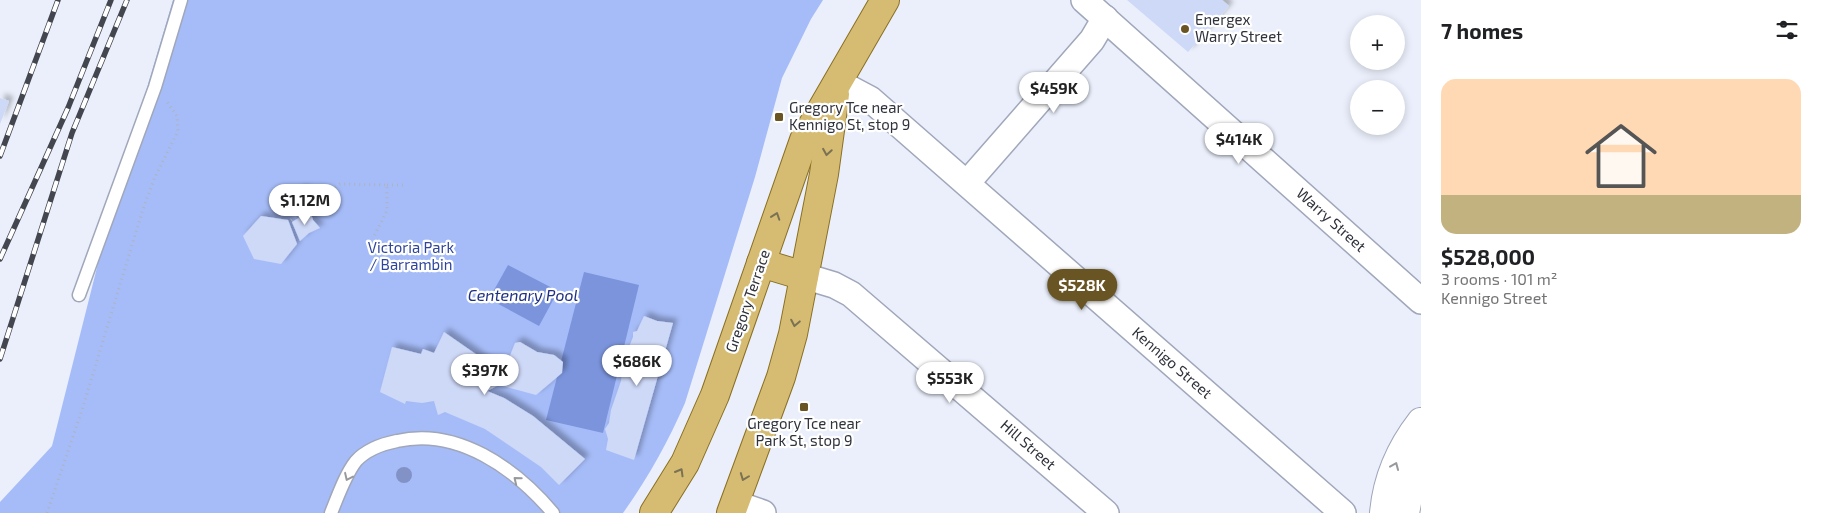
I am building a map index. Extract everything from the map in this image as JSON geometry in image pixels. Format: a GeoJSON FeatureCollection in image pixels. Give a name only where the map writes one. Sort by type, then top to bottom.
{"type":"FeatureCollection","features":[{"type":"Feature","properties":{"kind":"main road","name":"Gregory Terrace"},"geometry":{"type":"LineString","coordinates":[[654,513],[685,463],[716,395],[798,152],[812,124],[837,84],[884,0]]}},
{"type":"Feature","properties":{"kind":"main road","name":"Gregory Terrace"},"geometry":{"type":"LineString","coordinates":[[733,508],[781,377],[793,334],[828,149],[837,84]]}},
{"type":"Feature","properties":{"kind":"main road"},"geometry":{"type":"LineString","coordinates":[[761,262],[804,276]]}},
{"type":"Feature","properties":{"kind":"main road"},"geometry":{"type":"LineString","coordinates":[[1384,513],[1388,485],[1394,469],[1412,434],[1421,422]]}},
{"type":"Feature","properties":{"kind":"main road"},"geometry":{"type":"LineString","coordinates":[[1405,513],[1412,477],[1421,459]]}},
{"type":"Feature","properties":{"kind":"street","name":"Warry Street"},"geometry":{"type":"LineString","coordinates":[[1084,0],[1421,301]]}},
{"type":"Feature","properties":{"kind":"street"},"geometry":{"type":"LineString","coordinates":[[967,183],[1092,40],[1105,18]]}},
{"type":"Feature","properties":{"kind":"street","name":"Kennigo Street"},"geometry":{"type":"LineString","coordinates":[[837,84],[870,98],[1343,513]]}},
{"type":"Feature","properties":{"kind":"street","name":"Hill Street"},"geometry":{"type":"LineString","coordinates":[[804,276],[839,287],[851,294],[1106,513]]}},
{"type":"Feature","properties":{"kind":"street"},"geometry":{"type":"LineString","coordinates":[[733,508],[763,513]]}},
{"type":"Feature","properties":{"kind":"lane"},"geometry":{"type":"LineString","coordinates":[[79,295],[155,87],[181,0]]}},
{"type":"Feature","properties":{"kind":"lane"},"geometry":{"type":"LineString","coordinates":[[331,513],[351,469],[364,454],[389,443],[429,437],[457,443],[478,453],[520,481],[553,513]]}},
{"type":"Feature","properties":{"kind":"path"},"geometry":{"type":"LineString","coordinates":[[47,513],[82,410],[143,209],[155,178],[178,131],[177,116],[155,87]]}},
{"type":"Feature","properties":{"kind":"path"},"geometry":{"type":"LineString","coordinates":[[291,220],[340,184],[406,185]]}},
{"type":"Feature","properties":{"kind":"path"},"geometry":{"type":"LineString","coordinates":[[374,236],[387,211],[387,185]]}},
{"type":"Feature","properties":{"kind":"green space","name":"Victoria Park / Barrambin"},"geometry":{"type":"Polygon","coordinates":[[[173,0],[823,0],[811,19],[782,78],[755,177],[685,403],[657,460],[623,513],[0,513],[0,502],[52,446],[114,200],[173,0]]]}},
{"type":"Feature","properties":{"kind":"water","name":"Centenary Pool"},"geometry":{"type":"Polygon","coordinates":[[[508,265],[558,291],[539,326],[489,299],[508,265]]]}},
{"type":"Feature","properties":{"kind":"water","name":"Centenary Pool"},"geometry":{"type":"Polygon","coordinates":[[[584,272],[639,285],[603,433],[546,420],[584,272]]]}},
{"type":"Feature","properties":{"kind":"building","name":"Energex Warry Street"},"geometry":{"type":"Polygon","coordinates":[[[1127,0],[1222,0],[1229,6],[1188,52],[1127,0]]]}},
{"type":"Feature","properties":{"kind":"building"},"geometry":{"type":"Polygon","coordinates":[[[0,98],[9,101],[0,124],[0,98]]]}},
{"type":"Feature","properties":{"kind":"building"},"geometry":{"type":"Polygon","coordinates":[[[303,189],[313,202],[299,212],[289,199],[303,189]]]}},
{"type":"Feature","properties":{"kind":"building"},"geometry":{"type":"Polygon","coordinates":[[[310,211],[313,220],[320,228],[309,233],[300,241],[292,222],[310,211]]]}},
{"type":"Feature","properties":{"kind":"building"},"geometry":{"type":"Polygon","coordinates":[[[261,216],[288,220],[297,244],[281,264],[254,259],[243,236],[261,216]]]}},
{"type":"Feature","properties":{"kind":"building"},"geometry":{"type":"Polygon","coordinates":[[[644,316],[657,321],[673,323],[634,460],[606,450],[608,439],[605,429],[609,423],[622,371],[627,363],[627,352],[633,332],[637,331],[644,316]]]}},
{"type":"Feature","properties":{"kind":"building"},"geometry":{"type":"Polygon","coordinates":[[[444,332],[503,373],[515,343],[520,342],[537,352],[554,355],[563,362],[562,373],[536,395],[499,385],[487,391],[504,398],[533,416],[585,459],[559,485],[541,467],[485,429],[445,412],[438,415],[434,401],[422,403],[406,401],[405,404],[380,392],[392,347],[421,354],[423,349],[434,353],[444,332]]]}},
{"type":"Feature","properties":{"kind":"railway"},"geometry":{"type":"LineString","coordinates":[[0,156],[58,0]]}},
{"type":"Feature","properties":{"kind":"railway"},"geometry":{"type":"LineString","coordinates":[[0,259],[68,108],[111,0]]}},
{"type":"Feature","properties":{"kind":"railway"},"geometry":{"type":"LineString","coordinates":[[0,359],[72,133],[127,0]]}},
{"type":"Feature","properties":{"kind":"place","name":"Energex Warry Street"},"geometry":{"type":"Point","coordinates":[1185,29]}},
{"type":"Feature","properties":{"kind":"place","name":"Gregory Tce near Kennigo St, stop 9"},"geometry":{"type":"Point","coordinates":[779,117]}},
{"type":"Feature","properties":{"kind":"place","name":"Gregory Tce near Park St, stop 9"},"geometry":{"type":"Point","coordinates":[804,407]}}]}
